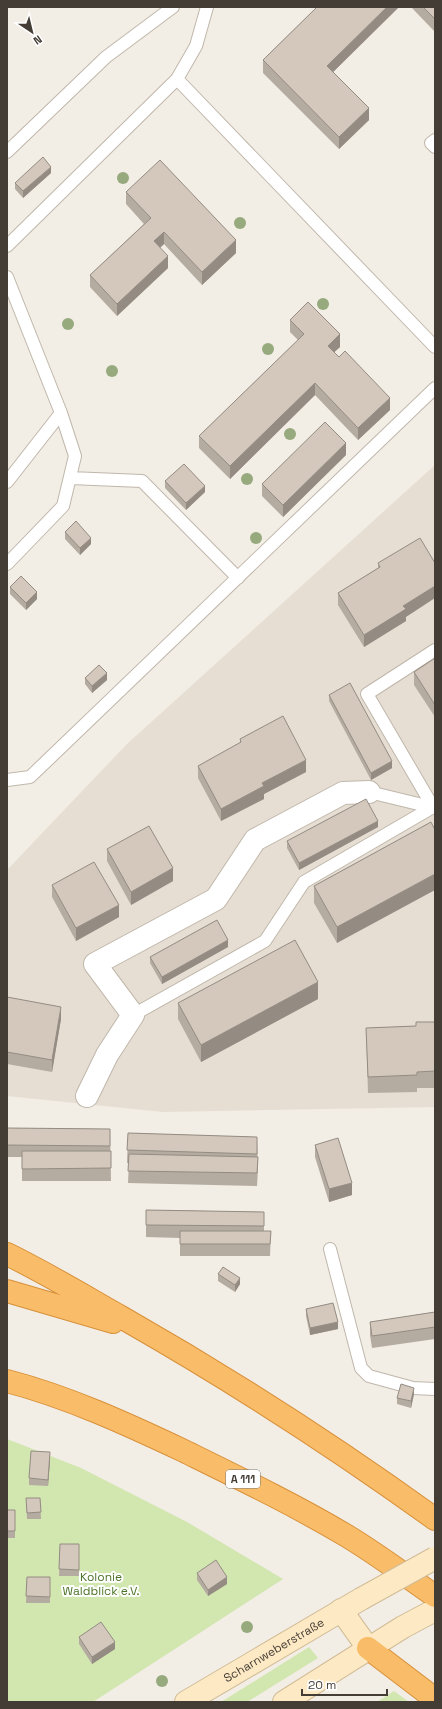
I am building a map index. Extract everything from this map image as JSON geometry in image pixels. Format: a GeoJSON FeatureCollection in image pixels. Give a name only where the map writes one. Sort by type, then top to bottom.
{"type":"FeatureCollection","features":[{"type":"Feature","properties":{"kind":"highway"},"geometry":{"type":"LineString","coordinates":[[7,1254],[29,1265],[249,1392],[363,1467],[435,1519]]}},
{"type":"Feature","properties":{"kind":"highway"},"geometry":{"type":"LineString","coordinates":[[7,1291],[150,1334]]}},
{"type":"Feature","properties":{"kind":"highway"},"geometry":{"type":"LineString","coordinates":[[7,1373],[36,1389]]}},
{"type":"Feature","properties":{"kind":"highway","name":"A 111"},"geometry":{"type":"LineString","coordinates":[[7,1381],[36,1389],[114,1419],[257,1486],[348,1537],[435,1596]]}},
{"type":"Feature","properties":{"kind":"highway"},"geometry":{"type":"LineString","coordinates":[[368,1648],[435,1699]]}},
{"type":"Feature","properties":{"kind":"main road","name":"Scharnweberstraße"},"geometry":{"type":"LineString","coordinates":[[186,1702],[341,1610],[435,1558]]}},
{"type":"Feature","properties":{"kind":"main road"},"geometry":{"type":"LineString","coordinates":[[341,1610],[368,1648]]}},
{"type":"Feature","properties":{"kind":"main road"},"geometry":{"type":"LineString","coordinates":[[284,1702],[402,1627],[435,1610]]}},
{"type":"Feature","properties":{"kind":"street"},"geometry":{"type":"LineString","coordinates":[[87,1096],[107,1055],[133,1015],[96,964],[216,899],[255,840],[343,793],[369,792]]}},
{"type":"Feature","properties":{"kind":"lane"},"geometry":{"type":"LineString","coordinates":[[7,152],[106,57],[173,7]]}},
{"type":"Feature","properties":{"kind":"lane"},"geometry":{"type":"LineString","coordinates":[[7,246],[177,79],[196,46],[207,7]]}},
{"type":"Feature","properties":{"kind":"lane"},"geometry":{"type":"LineString","coordinates":[[177,79],[435,347]]}},
{"type":"Feature","properties":{"kind":"lane"},"geometry":{"type":"LineString","coordinates":[[435,140],[431,143],[435,147]]}},
{"type":"Feature","properties":{"kind":"lane"},"geometry":{"type":"LineString","coordinates":[[7,277],[61,413],[75,456],[63,506],[7,564]]}},
{"type":"Feature","properties":{"kind":"lane"},"geometry":{"type":"LineString","coordinates":[[7,780],[30,777],[435,388]]}},
{"type":"Feature","properties":{"kind":"lane"},"geometry":{"type":"LineString","coordinates":[[7,482],[61,413]]}},
{"type":"Feature","properties":{"kind":"lane"},"geometry":{"type":"LineString","coordinates":[[70,478],[142,481],[238,578]]}},
{"type":"Feature","properties":{"kind":"lane"},"geometry":{"type":"LineString","coordinates":[[434,808],[367,694],[435,650]]}},
{"type":"Feature","properties":{"kind":"lane"},"geometry":{"type":"LineString","coordinates":[[369,792],[434,808]]}},
{"type":"Feature","properties":{"kind":"lane"},"geometry":{"type":"LineString","coordinates":[[133,1015],[265,941],[304,882],[434,808]]}},
{"type":"Feature","properties":{"kind":"lane"},"geometry":{"type":"LineString","coordinates":[[330,1249],[362,1368],[369,1376],[413,1388],[435,1389]]}},
{"type":"Feature","properties":{"kind":"shaded area"},"geometry":{"type":"Polygon","coordinates":[[[435,465],[435,1107],[163,1112],[7,1096],[7,870],[127,744],[435,465]]]}},
{"type":"Feature","properties":{"kind":"green space","name":"Kolonie Waldblick e.V."},"geometry":{"type":"Polygon","coordinates":[[[7,1439],[81,1468],[187,1522],[283,1579],[93,1702],[7,1702],[7,1439]]]}},
{"type":"Feature","properties":{"kind":"green space"},"geometry":{"type":"Polygon","coordinates":[[[309,1647],[318,1658],[247,1702],[221,1702],[309,1647]]]}},
{"type":"Feature","properties":{"kind":"green space"},"geometry":{"type":"Polygon","coordinates":[[[394,1691],[409,1702],[377,1702],[394,1691]]]}},
{"type":"Feature","properties":{"kind":"building"},"geometry":{"type":"Polygon","coordinates":[[[317,7],[387,7],[327,66],[369,108],[339,137],[263,60],[317,7]]]}},
{"type":"Feature","properties":{"kind":"building"},"geometry":{"type":"Polygon","coordinates":[[[423,7],[435,7],[435,19],[423,7]]]}},
{"type":"Feature","properties":{"kind":"building"},"geometry":{"type":"Polygon","coordinates":[[[43,157],[51,167],[23,191],[15,183],[43,157]]]}},
{"type":"Feature","properties":{"kind":"building"},"geometry":{"type":"Polygon","coordinates":[[[160,160],[236,240],[202,272],[164,232],[154,241],[168,256],[117,304],[90,275],[151,218],[126,192],[160,160]]]}},
{"type":"Feature","properties":{"kind":"building"},"geometry":{"type":"Polygon","coordinates":[[[308,302],[340,334],[328,346],[339,357],[345,351],[390,398],[358,428],[315,383],[230,466],[199,436],[304,334],[290,320],[308,302]]]}},
{"type":"Feature","properties":{"kind":"building"},"geometry":{"type":"Polygon","coordinates":[[[325,422],[346,443],[283,505],[262,484],[325,422]]]}},
{"type":"Feature","properties":{"kind":"building"},"geometry":{"type":"Polygon","coordinates":[[[184,464],[205,486],[186,503],[165,481],[184,464]]]}},
{"type":"Feature","properties":{"kind":"building"},"geometry":{"type":"Polygon","coordinates":[[[76,521],[91,538],[80,548],[65,532],[76,521]]]}},
{"type":"Feature","properties":{"kind":"building"},"geometry":{"type":"Polygon","coordinates":[[[420,538],[435,563],[435,586],[403,606],[406,609],[364,635],[338,593],[380,567],[378,563],[420,538]]]}},
{"type":"Feature","properties":{"kind":"building"},"geometry":{"type":"Polygon","coordinates":[[[21,576],[37,592],[26,603],[10,587],[21,576]]]}},
{"type":"Feature","properties":{"kind":"building"},"geometry":{"type":"Polygon","coordinates":[[[435,658],[435,705],[414,672],[435,658]]]}},
{"type":"Feature","properties":{"kind":"building"},"geometry":{"type":"Polygon","coordinates":[[[99,665],[107,673],[92,686],[85,678],[99,665]]]}},
{"type":"Feature","properties":{"kind":"building"},"geometry":{"type":"Polygon","coordinates":[[[350,683],[392,761],[371,773],[329,695],[350,683]]]}},
{"type":"Feature","properties":{"kind":"building"},"geometry":{"type":"Polygon","coordinates":[[[283,716],[306,760],[262,783],[264,786],[221,809],[198,766],[241,742],[240,739],[283,716]]]}},
{"type":"Feature","properties":{"kind":"building"},"geometry":{"type":"Polygon","coordinates":[[[366,799],[378,821],[299,863],[287,841],[366,799]]]}},
{"type":"Feature","properties":{"kind":"building"},"geometry":{"type":"Polygon","coordinates":[[[431,822],[435,830],[435,874],[337,927],[314,886],[431,822]]]}},
{"type":"Feature","properties":{"kind":"building"},"geometry":{"type":"Polygon","coordinates":[[[149,826],[173,868],[131,892],[107,849],[149,826]]]}},
{"type":"Feature","properties":{"kind":"building"},"geometry":{"type":"Polygon","coordinates":[[[94,862],[119,905],[76,928],[52,885],[94,862]]]}},
{"type":"Feature","properties":{"kind":"building"},"geometry":{"type":"Polygon","coordinates":[[[217,920],[228,940],[162,977],[150,957],[217,920]]]}},
{"type":"Feature","properties":{"kind":"building"},"geometry":{"type":"Polygon","coordinates":[[[295,940],[318,982],[201,1045],[178,1003],[295,940]]]}},
{"type":"Feature","properties":{"kind":"building"},"geometry":{"type":"Polygon","coordinates":[[[7,997],[61,1007],[52,1060],[7,1052],[7,997]]]}},
{"type":"Feature","properties":{"kind":"building"},"geometry":{"type":"Polygon","coordinates":[[[416,1022],[435,1022],[435,1071],[417,1072],[417,1075],[368,1077],[366,1028],[416,1026],[416,1022]]]}},
{"type":"Feature","properties":{"kind":"building"},"geometry":{"type":"Polygon","coordinates":[[[7,1128],[110,1129],[110,1146],[7,1145],[7,1128]]]}},
{"type":"Feature","properties":{"kind":"building"},"geometry":{"type":"Polygon","coordinates":[[[128,1133],[257,1137],[257,1154],[127,1150],[128,1133]]]}},
{"type":"Feature","properties":{"kind":"building"},"geometry":{"type":"Polygon","coordinates":[[[338,1138],[352,1183],[329,1189],[315,1145],[338,1138]]]}},
{"type":"Feature","properties":{"kind":"building"},"geometry":{"type":"Polygon","coordinates":[[[22,1151],[111,1151],[111,1168],[22,1169],[22,1151]]]}},
{"type":"Feature","properties":{"kind":"building"},"geometry":{"type":"Polygon","coordinates":[[[129,1154],[258,1157],[257,1173],[128,1171],[129,1154]]]}},
{"type":"Feature","properties":{"kind":"building"},"geometry":{"type":"Polygon","coordinates":[[[146,1210],[264,1212],[264,1226],[146,1225],[146,1210]]]}},
{"type":"Feature","properties":{"kind":"building"},"geometry":{"type":"Polygon","coordinates":[[[180,1231],[271,1231],[270,1244],[180,1244],[180,1231]]]}},
{"type":"Feature","properties":{"kind":"building"},"geometry":{"type":"Polygon","coordinates":[[[223,1267],[240,1278],[235,1285],[218,1274],[223,1267]]]}},
{"type":"Feature","properties":{"kind":"building"},"geometry":{"type":"Polygon","coordinates":[[[333,1303],[338,1322],[310,1328],[306,1309],[333,1303]]]}},
{"type":"Feature","properties":{"kind":"building"},"geometry":{"type":"Polygon","coordinates":[[[435,1312],[435,1327],[372,1336],[370,1322],[435,1312]]]}},
{"type":"Feature","properties":{"kind":"building"},"geometry":{"type":"Polygon","coordinates":[[[401,1384],[414,1388],[411,1401],[397,1398],[401,1384]]]}},
{"type":"Feature","properties":{"kind":"building"},"geometry":{"type":"Polygon","coordinates":[[[31,1451],[50,1452],[48,1480],[29,1478],[31,1451]]]}},
{"type":"Feature","properties":{"kind":"building"},"geometry":{"type":"Polygon","coordinates":[[[26,1498],[40,1498],[41,1512],[27,1513],[26,1498]]]}},
{"type":"Feature","properties":{"kind":"building"},"geometry":{"type":"Polygon","coordinates":[[[7,1510],[15,1510],[15,1531],[7,1531],[7,1510]]]}},
{"type":"Feature","properties":{"kind":"building"},"geometry":{"type":"Polygon","coordinates":[[[60,1544],[79,1544],[79,1570],[59,1569],[60,1544]]]}},
{"type":"Feature","properties":{"kind":"building"},"geometry":{"type":"Polygon","coordinates":[[[216,1560],[227,1577],[208,1590],[197,1573],[216,1560]]]}},
{"type":"Feature","properties":{"kind":"building"},"geometry":{"type":"Polygon","coordinates":[[[27,1577],[50,1577],[50,1597],[26,1596],[27,1577]]]}},
{"type":"Feature","properties":{"kind":"building"},"geometry":{"type":"Polygon","coordinates":[[[101,1622],[115,1642],[92,1657],[79,1637],[101,1622]]]}}]}
